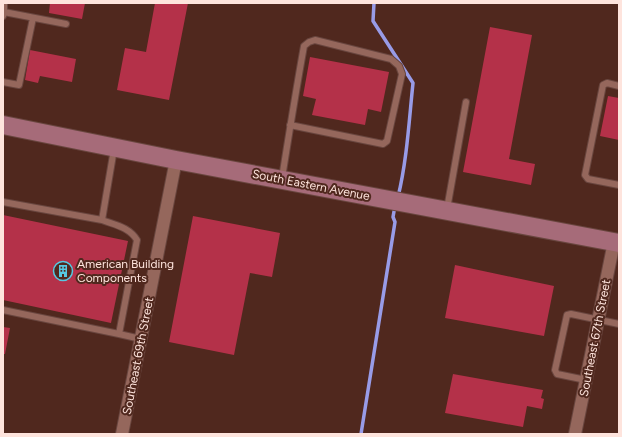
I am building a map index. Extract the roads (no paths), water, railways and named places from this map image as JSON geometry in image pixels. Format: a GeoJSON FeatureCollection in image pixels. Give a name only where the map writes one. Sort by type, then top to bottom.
{"type":"FeatureCollection","features":[{"type":"Feature","properties":{"kind":"main road","name":"South Eastern Avenue"},"geometry":{"type":"LineString","coordinates":[[3,125],[176,160],[616,243]]}},
{"type":"Feature","properties":{"kind":"street","name":"Southeast 69th Street"},"geometry":{"type":"LineString","coordinates":[[122,434],[176,160]]}},
{"type":"Feature","properties":{"kind":"street","name":"Southeast 67th Street"},"geometry":{"type":"LineString","coordinates":[[576,434],[598,320],[616,243]]}},
{"type":"Feature","properties":{"kind":"lane"},"geometry":{"type":"LineString","coordinates":[[4,3],[3,14],[66,24]]}},
{"type":"Feature","properties":{"kind":"lane"},"geometry":{"type":"LineString","coordinates":[[3,82],[19,85],[33,18]]}},
{"type":"Feature","properties":{"kind":"lane"},"geometry":{"type":"LineString","coordinates":[[282,180],[290,125],[304,46],[315,40],[391,59],[399,66],[402,74],[387,141],[383,144],[290,125]]}},
{"type":"Feature","properties":{"kind":"lane"},"geometry":{"type":"LineString","coordinates":[[619,86],[606,83],[603,85],[585,175],[588,179],[619,186]]}},
{"type":"Feature","properties":{"kind":"lane"},"geometry":{"type":"LineString","coordinates":[[447,211],[466,102]]}},
{"type":"Feature","properties":{"kind":"lane"},"geometry":{"type":"LineString","coordinates":[[102,220],[114,147]]}},
{"type":"Feature","properties":{"kind":"lane"},"geometry":{"type":"LineString","coordinates":[[3,202],[102,220],[126,228],[132,233],[137,240],[119,334]]}},
{"type":"Feature","properties":{"kind":"lane"},"geometry":{"type":"LineString","coordinates":[[3,310],[141,339]]}},
{"type":"Feature","properties":{"kind":"lane"},"geometry":{"type":"LineString","coordinates":[[586,380],[557,374],[555,370],[567,315],[571,314],[619,324]]}},
{"type":"Feature","properties":{"kind":"waterway"},"geometry":{"type":"LineString","coordinates":[[374,3],[373,21],[413,83],[406,155],[398,197]]}},
{"type":"Feature","properties":{"kind":"waterway"},"geometry":{"type":"LineString","coordinates":[[361,434],[395,222],[393,217],[395,206]]}},
{"type":"Feature","properties":{"kind":"place","name":"American Building Components"},"geometry":{"type":"Point","coordinates":[63,271]}}]}
